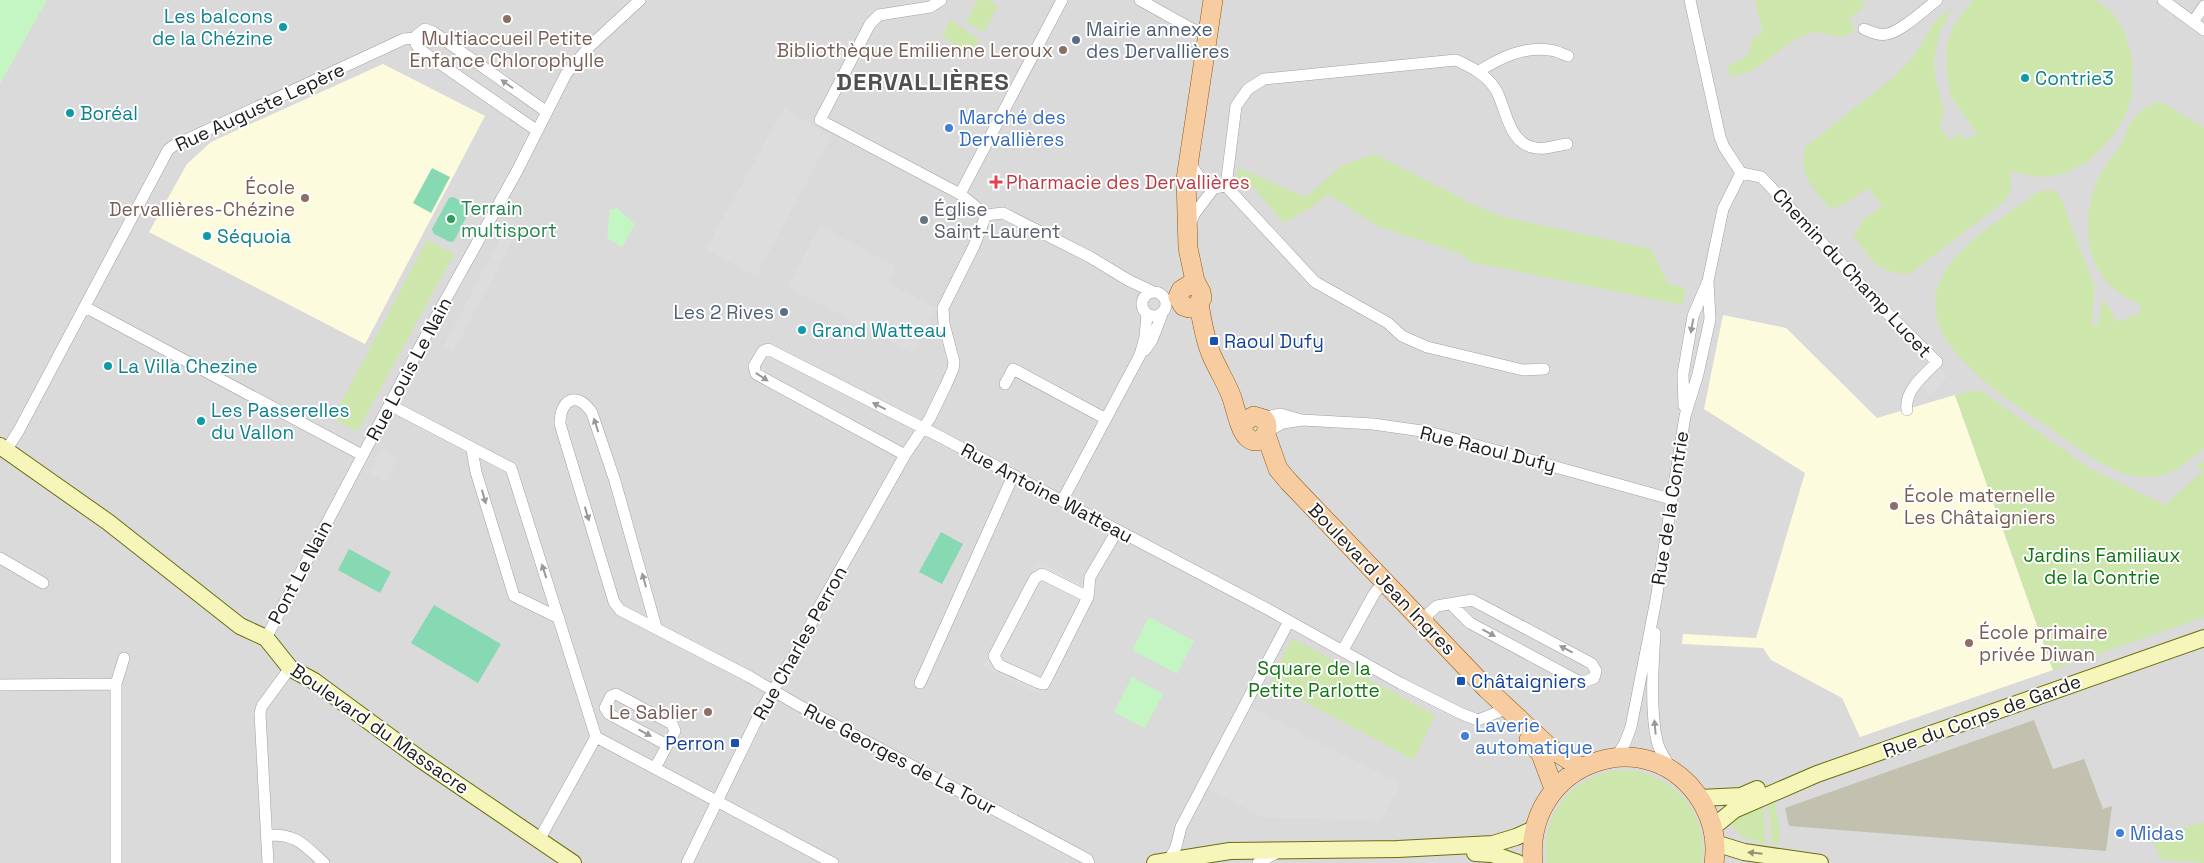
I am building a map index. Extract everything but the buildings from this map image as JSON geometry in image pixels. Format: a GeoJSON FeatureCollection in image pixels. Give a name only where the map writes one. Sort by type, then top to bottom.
{"type":"FeatureCollection","features":[{"type":"Feature","properties":{"kind":"main road","name":"Boulevard Jean Ingres"},"geometry":{"type":"LineString","coordinates":[[1214,0],[1188,161],[1186,198],[1188,240],[1181,296],[1206,341],[1231,397],[1258,428],[1267,462],[1278,469],[1487,689],[1548,747],[1581,768]]}},
{"type":"Feature","properties":{"kind":"main road","name":"Boulevard du Massacre"},"geometry":{"type":"LineString","coordinates":[[3,448],[108,522],[240,626],[266,638],[290,668],[314,681],[420,759],[574,863]]}},
{"type":"Feature","properties":{"kind":"main road","name":"Rue du Corps de Garde"},"geometry":{"type":"LineString","coordinates":[[1714,835],[1734,810],[1817,774],[2204,638]]}},
{"type":"Feature","properties":{"kind":"main road","name":"Boulevard Jean Ingres"},"geometry":{"type":"LineString","coordinates":[[1487,689],[1541,754],[1554,789]]}},
{"type":"Feature","properties":{"kind":"main road"},"geometry":{"type":"LineString","coordinates":[[1533,863],[1534,829],[1540,812],[1554,789],[1581,768],[1604,759],[1616,758],[1645,760],[1673,772],[1692,788],[1700,798],[1714,835],[1714,863]]}},
{"type":"Feature","properties":{"kind":"main road","name":"Rue du Corps de Garde"},"geometry":{"type":"LineString","coordinates":[[1700,798],[1741,796],[1772,783],[1817,774]]}},
{"type":"Feature","properties":{"kind":"main road"},"geometry":{"type":"LineString","coordinates":[[1166,862],[1230,851],[1398,849],[1493,844],[1534,829]]}},
{"type":"Feature","properties":{"kind":"main road"},"geometry":{"type":"LineString","coordinates":[[1714,835],[1744,852],[1820,863]]}},
{"type":"Feature","properties":{"kind":"main road"},"geometry":{"type":"LineString","coordinates":[[1398,849],[1492,854],[1518,863]]}},
{"type":"Feature","properties":{"kind":"street","name":"Rue Louis Le Nain"},"geometry":{"type":"LineString","coordinates":[[85,307],[362,455],[517,171],[536,130],[566,74],[578,59],[640,0]]}},
{"type":"Feature","properties":{"kind":"street"},"geometry":{"type":"LineString","coordinates":[[941,0],[930,6],[879,14],[870,24],[820,120],[960,194],[986,215],[1003,213],[1090,257],[1128,280],[1181,296]]}},
{"type":"Feature","properties":{"kind":"street"},"geometry":{"type":"LineString","coordinates":[[960,194],[1062,0]]}},
{"type":"Feature","properties":{"kind":"street"},"geometry":{"type":"LineString","coordinates":[[1140,0],[1192,29],[1208,34]]}},
{"type":"Feature","properties":{"kind":"street"},"geometry":{"type":"LineString","coordinates":[[1690,0],[1720,137],[1724,147],[1741,173]]}},
{"type":"Feature","properties":{"kind":"street"},"geometry":{"type":"LineString","coordinates":[[1864,29],[1874,33],[1887,34],[1897,30],[1937,0]]}},
{"type":"Feature","properties":{"kind":"street"},"geometry":{"type":"LineString","coordinates":[[2163,0],[2204,30]]}},
{"type":"Feature","properties":{"kind":"street"},"geometry":{"type":"LineString","coordinates":[[2193,22],[2204,6]]}},
{"type":"Feature","properties":{"kind":"street","name":"Rue Auguste Lepère"},"geometry":{"type":"LineString","coordinates":[[3,448],[19,430],[164,157],[173,146],[404,39],[416,38],[421,30],[428,29],[547,112]]}},
{"type":"Feature","properties":{"kind":"street"},"geometry":{"type":"LineString","coordinates":[[416,38],[419,49],[536,130]]}},
{"type":"Feature","properties":{"kind":"street"},"geometry":{"type":"LineString","coordinates":[[1479,71],[1501,57],[1526,51],[1550,50],[1568,56]]}},
{"type":"Feature","properties":{"kind":"street"},"geometry":{"type":"LineString","coordinates":[[1226,186],[1236,106],[1248,89],[1264,79],[1456,60],[1479,71],[1496,90],[1511,131],[1526,144],[1537,148],[1567,144]]}},
{"type":"Feature","properties":{"kind":"street"},"geometry":{"type":"LineString","coordinates":[[1188,161],[1203,182],[1214,188],[1226,186]]}},
{"type":"Feature","properties":{"kind":"street","name":"Rue de la Contrie"},"geometry":{"type":"LineString","coordinates":[[1685,416],[1685,365],[1693,316],[1708,281],[1722,209],[1741,173]]}},
{"type":"Feature","properties":{"kind":"street","name":"Chemin du Champ Lucet"},"geometry":{"type":"LineString","coordinates":[[1741,173],[1761,177],[1886,312],[1937,362],[1916,383],[1907,398],[1907,410]]}},
{"type":"Feature","properties":{"kind":"street"},"geometry":{"type":"LineString","coordinates":[[1226,186],[1316,282],[1388,323],[1402,336],[1427,348],[1504,366],[1523,370],[1544,369]]}},
{"type":"Feature","properties":{"kind":"street"},"geometry":{"type":"LineString","coordinates":[[1188,240],[1195,213],[1214,188]]}},
{"type":"Feature","properties":{"kind":"street","name":"Rue Charles Perron"},"geometry":{"type":"LineString","coordinates":[[687,863],[773,691],[804,639],[818,609],[905,454],[930,418],[953,369],[952,352],[944,324],[943,308],[974,246],[986,215]]}},
{"type":"Feature","properties":{"kind":"street"},"geometry":{"type":"LineString","coordinates":[[1128,280],[1143,300]]}},
{"type":"Feature","properties":{"kind":"street","name":"Rue de la Contrie"},"geometry":{"type":"LineString","coordinates":[[1616,758],[1625,743],[1631,727],[1656,600],[1685,416],[1698,374],[1710,319],[1708,281]]}},
{"type":"Feature","properties":{"kind":"street"},"geometry":{"type":"LineString","coordinates":[[1140,355],[1145,337],[1147,314],[1143,308],[1143,300],[1147,294],[1181,296]]}},
{"type":"Feature","properties":{"kind":"street"},"geometry":{"type":"LineString","coordinates":[[1147,314],[1156,316],[1163,313],[1181,296]]}},
{"type":"Feature","properties":{"kind":"street"},"geometry":{"type":"LineString","coordinates":[[1062,501],[1140,355],[1152,340],[1166,303],[1181,296]]}},
{"type":"Feature","properties":{"kind":"street","name":"Rue Antoine Watteau"},"geometry":{"type":"LineString","coordinates":[[905,454],[756,374],[754,366],[763,351],[768,349],[922,428],[1289,621],[1400,683],[1467,716],[1482,720],[1503,710]]}},
{"type":"Feature","properties":{"kind":"street"},"geometry":{"type":"LineString","coordinates":[[1005,384],[1013,369],[1106,419]]}},
{"type":"Feature","properties":{"kind":"street","name":"Rue Georges de La Tour"},"geometry":{"type":"LineString","coordinates":[[656,627],[615,481],[592,413],[587,404],[576,400],[569,400],[563,404],[560,424],[614,602],[620,610],[656,627],[1087,859],[1089,863]]}},
{"type":"Feature","properties":{"kind":"street"},"geometry":{"type":"LineString","coordinates":[[390,405],[472,450],[511,468],[596,737],[833,863]]}},
{"type":"Feature","properties":{"kind":"street","name":"Rue Raoul Dufy"},"geometry":{"type":"LineString","coordinates":[[1258,428],[1302,420],[1372,424],[1430,432],[1671,499]]}},
{"type":"Feature","properties":{"kind":"street"},"geometry":{"type":"LineString","coordinates":[[472,450],[476,472],[514,596],[559,618]]}},
{"type":"Feature","properties":{"kind":"street","name":"Pont Le Nain"},"geometry":{"type":"LineString","coordinates":[[266,638],[362,455]]}},
{"type":"Feature","properties":{"kind":"street"},"geometry":{"type":"LineString","coordinates":[[920,683],[1013,476]]}},
{"type":"Feature","properties":{"kind":"street"},"geometry":{"type":"LineString","coordinates":[[1088,597],[1042,574],[1035,578],[994,656],[999,665],[1044,684],[1088,597],[1090,577],[1117,531]]}},
{"type":"Feature","properties":{"kind":"street"},"geometry":{"type":"LineString","coordinates":[[0,558],[43,583]]}},
{"type":"Feature","properties":{"kind":"street"},"geometry":{"type":"LineString","coordinates":[[1343,650],[1374,594],[1384,581]]}},
{"type":"Feature","properties":{"kind":"street"},"geometry":{"type":"LineString","coordinates":[[1425,624],[1429,613],[1437,606],[1472,600],[1592,664],[1596,671],[1594,678],[1578,681],[1470,623],[1451,604]]}},
{"type":"Feature","properties":{"kind":"street","name":"Rue de la Contrie"},"geometry":{"type":"LineString","coordinates":[[1656,600],[1653,684],[1655,728],[1661,752],[1673,772]]}},
{"type":"Feature","properties":{"kind":"street"},"geometry":{"type":"LineString","coordinates":[[1166,862],[1176,847],[1181,826],[1289,621]]}},
{"type":"Feature","properties":{"kind":"street"},"geometry":{"type":"LineString","coordinates":[[116,863],[116,684],[124,658]]}},
{"type":"Feature","properties":{"kind":"street"},"geometry":{"type":"LineString","coordinates":[[268,863],[260,713],[262,706],[290,668]]}},
{"type":"Feature","properties":{"kind":"street"},"geometry":{"type":"LineString","coordinates":[[0,685],[116,684]]}},
{"type":"Feature","properties":{"kind":"street"},"geometry":{"type":"LineString","coordinates":[[655,768],[675,732],[672,724],[616,694],[611,696],[605,708],[609,714],[667,745]]}},
{"type":"Feature","properties":{"kind":"street"},"geometry":{"type":"LineString","coordinates":[[539,840],[596,737]]}},
{"type":"Feature","properties":{"kind":"street"},"geometry":{"type":"LineString","coordinates":[[267,835],[286,835],[299,842],[324,863]]}},
{"type":"Feature","properties":{"kind":"street"},"geometry":{"type":"LineString","coordinates":[[1258,863],[1282,850]]}},
{"type":"Feature","properties":{"kind":"shaded area"},"geometry":{"type":"Polygon","coordinates":[[[0,0],[2204,0],[2204,863],[0,863],[0,0]]]}},
{"type":"Feature","properties":{"kind":"shaded area","name":"École Dervallières-Chézine"},"geometry":{"type":"Polygon","coordinates":[[[383,64],[485,116],[365,344],[149,232],[187,164],[211,142],[383,64]]]}},
{"type":"Feature","properties":{"kind":"shaded area"},"geometry":{"type":"Polygon","coordinates":[[[784,108],[831,137],[756,276],[706,249],[784,108]]]}},
{"type":"Feature","properties":{"kind":"shaded area"},"geometry":{"type":"Polygon","coordinates":[[[509,222],[519,228],[453,353],[443,347],[509,222]]]}},
{"type":"Feature","properties":{"kind":"shaded area"},"geometry":{"type":"Polygon","coordinates":[[[820,226],[896,266],[887,283],[936,308],[912,353],[788,287],[820,226]]]}},
{"type":"Feature","properties":{"kind":"shaded area","name":"École maternelle Les Châtaigniers"},"geometry":{"type":"Polygon","coordinates":[[[1723,315],[1786,328],[1877,418],[1955,395],[2053,670],[1860,737],[1842,698],[1771,660],[1763,648],[1682,644],[1683,634],[1756,638],[1805,473],[1704,409],[1723,315]]]}},
{"type":"Feature","properties":{"kind":"shaded area"},"geometry":{"type":"Polygon","coordinates":[[[1939,368],[1948,376],[1930,395],[1921,387],[1939,368]]]}},
{"type":"Feature","properties":{"kind":"shaded area"},"geometry":{"type":"Polygon","coordinates":[[[382,449],[398,458],[386,482],[370,473],[382,449]]]}},
{"type":"Feature","properties":{"kind":"shaded area"},"geometry":{"type":"Polygon","coordinates":[[[1037,561],[1092,590],[1038,694],[983,666],[1037,561]]]}},
{"type":"Feature","properties":{"kind":"shaded area"},"geometry":{"type":"Polygon","coordinates":[[[1247,705],[1400,784],[1381,821],[1263,817],[1205,787],[1247,705]]]}},
{"type":"Feature","properties":{"kind":"shaded area"},"geometry":{"type":"Polygon","coordinates":[[[2034,720],[2053,769],[2084,759],[2103,809],[2112,806],[2106,851],[1789,826],[1785,808],[2034,720]]]}},
{"type":"Feature","properties":{"kind":"green space"},"geometry":{"type":"Polygon","coordinates":[[[0,0],[47,0],[0,84],[0,0]]]}},
{"type":"Feature","properties":{"kind":"green space"},"geometry":{"type":"Polygon","coordinates":[[[977,0],[988,0],[998,6],[984,32],[966,23],[977,0]]]}},
{"type":"Feature","properties":{"kind":"green space"},"geometry":{"type":"Polygon","coordinates":[[[1755,0],[1860,0],[1866,5],[1849,19],[1855,30],[1849,34],[1838,36],[1815,32],[1808,34],[1793,41],[1750,71],[1730,77],[1728,65],[1746,56],[1750,49],[1752,38],[1760,35],[1762,31],[1755,0]]]}},
{"type":"Feature","properties":{"kind":"green space"},"geometry":{"type":"Polygon","coordinates":[[[1973,0],[2096,0],[2113,13],[2125,33],[2132,58],[2132,96],[2124,119],[2108,142],[2089,161],[2064,174],[2040,177],[2010,172],[2011,189],[2005,201],[1909,274],[1889,271],[1876,264],[1853,236],[1864,219],[1882,206],[1868,188],[1850,201],[1831,209],[1813,188],[1806,174],[1803,157],[1805,147],[1896,75],[1913,57],[1936,20],[1952,8],[1940,32],[1934,60],[1935,76],[1944,112],[1940,128],[1950,140],[1960,134],[1965,140],[1977,134],[1950,95],[1946,65],[1947,43],[1954,25],[1973,0]]]}},
{"type":"Feature","properties":{"kind":"green space"},"geometry":{"type":"Polygon","coordinates":[[[950,19],[979,40],[973,53],[942,37],[950,19]]]}},
{"type":"Feature","properties":{"kind":"green space"},"geometry":{"type":"Polygon","coordinates":[[[2157,102],[2167,105],[2204,128],[2204,448],[2185,464],[2171,472],[2164,475],[2145,477],[2125,474],[2097,461],[1986,383],[1973,372],[1946,341],[1939,326],[1935,302],[1938,286],[1945,272],[1967,245],[2039,191],[2055,190],[2063,202],[2095,287],[2092,324],[2098,326],[2102,301],[2105,301],[2117,322],[2141,313],[2140,304],[2123,295],[2109,284],[2099,271],[2088,239],[2088,222],[2095,186],[2124,140],[2132,120],[2143,109],[2157,102]]]}},
{"type":"Feature","properties":{"kind":"green space"},"geometry":{"type":"Polygon","coordinates":[[[1375,154],[1470,203],[1500,216],[1651,249],[1668,284],[1686,288],[1682,305],[1471,262],[1459,253],[1377,226],[1328,194],[1312,207],[1283,223],[1254,187],[1244,191],[1237,181],[1239,168],[1306,197],[1342,165],[1375,154]]]}},
{"type":"Feature","properties":{"kind":"green space"},"geometry":{"type":"Polygon","coordinates":[[[432,168],[450,177],[431,213],[413,203],[432,168]]]}},
{"type":"Feature","properties":{"kind":"green space","name":"Terrain multisport"},"geometry":{"type":"Polygon","coordinates":[[[453,197],[469,205],[470,210],[454,241],[450,242],[434,234],[432,229],[449,198],[453,197]]]}},
{"type":"Feature","properties":{"kind":"green space"},"geometry":{"type":"Polygon","coordinates":[[[617,208],[635,224],[622,247],[607,238],[610,210],[617,208]]]}},
{"type":"Feature","properties":{"kind":"green space"},"geometry":{"type":"Polygon","coordinates":[[[427,240],[454,254],[357,432],[333,418],[427,240]]]}},
{"type":"Feature","properties":{"kind":"green space","name":"Jardins Familiaux de la Contrie"},"geometry":{"type":"Polygon","coordinates":[[[1980,390],[2089,468],[2165,505],[2202,472],[2197,466],[2204,460],[2204,617],[2053,670],[1955,395],[1980,390]]]}},
{"type":"Feature","properties":{"kind":"green space"},"geometry":{"type":"Polygon","coordinates":[[[941,532],[963,544],[942,584],[919,572],[941,532]]]}},
{"type":"Feature","properties":{"kind":"green space"},"geometry":{"type":"Polygon","coordinates":[[[349,549],[391,572],[380,593],[338,570],[349,549]]]}},
{"type":"Feature","properties":{"kind":"green space"},"geometry":{"type":"Polygon","coordinates":[[[434,605],[501,644],[478,683],[411,643],[434,605]]]}},
{"type":"Feature","properties":{"kind":"green space"},"geometry":{"type":"Polygon","coordinates":[[[1149,617],[1194,641],[1177,674],[1132,650],[1149,617]]]}},
{"type":"Feature","properties":{"kind":"green space","name":"Square de la Petite Parlotte"},"geometry":{"type":"Polygon","coordinates":[[[1292,638],[1435,715],[1414,760],[1270,683],[1292,638]]]}},
{"type":"Feature","properties":{"kind":"green space"},"geometry":{"type":"Polygon","coordinates":[[[1132,677],[1163,694],[1145,728],[1114,712],[1132,677]]]}},
{"type":"Feature","properties":{"kind":"green space"},"geometry":{"type":"Polygon","coordinates":[[[1628,770],[1661,780],[1686,801],[1700,829],[1703,845],[1702,863],[1547,863],[1546,844],[1549,827],[1565,797],[1593,777],[1610,772],[1628,770]]]}},
{"type":"Feature","properties":{"kind":"green space"},"geometry":{"type":"Polygon","coordinates":[[[1775,802],[1780,832],[1779,845],[1772,844],[1768,804],[1775,802]]]}},
{"type":"Feature","properties":{"kind":"green space"},"geometry":{"type":"Polygon","coordinates":[[[1763,806],[1766,844],[1744,838],[1729,823],[1735,817],[1763,806]]]}},
{"type":"Feature","properties":{"kind":"green space"},"geometry":{"type":"Polygon","coordinates":[[[2204,822],[2204,863],[2161,859],[2152,839],[2204,822]]]}},
{"type":"Feature","properties":{"kind":"place","name":"Multiaccueil Petite Enfance Chlorophylle"},"geometry":{"type":"Point","coordinates":[507,19]}},
{"type":"Feature","properties":{"kind":"place","name":"Les balcons de la Chézine"},"geometry":{"type":"Point","coordinates":[283,27]}},
{"type":"Feature","properties":{"kind":"place","name":"Mairie annexe des Dervallières"},"geometry":{"type":"Point","coordinates":[1076,40]}},
{"type":"Feature","properties":{"kind":"place","name":"Bibliothèque Emilienne Leroux"},"geometry":{"type":"Point","coordinates":[1063,50]}},
{"type":"Feature","properties":{"kind":"place","name":"Contrie3"},"geometry":{"type":"Point","coordinates":[2025,78]}},
{"type":"Feature","properties":{"kind":"place","name":"Boréal"},"geometry":{"type":"Point","coordinates":[70,113]}},
{"type":"Feature","properties":{"kind":"place","name":"Marché des Dervallières"},"geometry":{"type":"Point","coordinates":[949,128]}},
{"type":"Feature","properties":{"kind":"place","name":"Pharmacie des Dervallières"},"geometry":{"type":"Point","coordinates":[996,182]}},
{"type":"Feature","properties":{"kind":"place","name":"École Dervallières-Chézine"},"geometry":{"type":"Point","coordinates":[305,198]}},
{"type":"Feature","properties":{"kind":"place","name":"Terrain multisport"},"geometry":{"type":"Point","coordinates":[451,219]}},
{"type":"Feature","properties":{"kind":"place","name":"Église Saint-Laurent"},"geometry":{"type":"Point","coordinates":[924,220]}},
{"type":"Feature","properties":{"kind":"place","name":"Séquoia"},"geometry":{"type":"Point","coordinates":[207,236]}},
{"type":"Feature","properties":{"kind":"place","name":"Les 2 Rives"},"geometry":{"type":"Point","coordinates":[784,312]}},
{"type":"Feature","properties":{"kind":"place","name":"Grand Watteau"},"geometry":{"type":"Point","coordinates":[802,330]}},
{"type":"Feature","properties":{"kind":"place","name":"Raoul Dufy"},"geometry":{"type":"Point","coordinates":[1214,341]}},
{"type":"Feature","properties":{"kind":"place","name":"La Villa Chezine"},"geometry":{"type":"Point","coordinates":[108,366]}},
{"type":"Feature","properties":{"kind":"place","name":"Les Passerelles du Vallon"},"geometry":{"type":"Point","coordinates":[201,421]}},
{"type":"Feature","properties":{"kind":"place","name":"École maternelle Les Châtaigniers"},"geometry":{"type":"Point","coordinates":[1894,506]}},
{"type":"Feature","properties":{"kind":"place","name":"École primaire privée Diwan"},"geometry":{"type":"Point","coordinates":[1969,643]}},
{"type":"Feature","properties":{"kind":"place","name":"Châtaigniers"},"geometry":{"type":"Point","coordinates":[1461,681]}},
{"type":"Feature","properties":{"kind":"place","name":"Le Sablier"},"geometry":{"type":"Point","coordinates":[708,712]}},
{"type":"Feature","properties":{"kind":"place","name":"Laverie automatique"},"geometry":{"type":"Point","coordinates":[1465,736]}},
{"type":"Feature","properties":{"kind":"place","name":"Perron"},"geometry":{"type":"Point","coordinates":[735,743]}},
{"type":"Feature","properties":{"kind":"place","name":"Midas"},"geometry":{"type":"Point","coordinates":[2120,833]}},
{"type":"Feature","properties":{"kind":"district","name":"DERVALLIÈRES"},"geometry":{"type":"Point","coordinates":[923,81]}}]}
